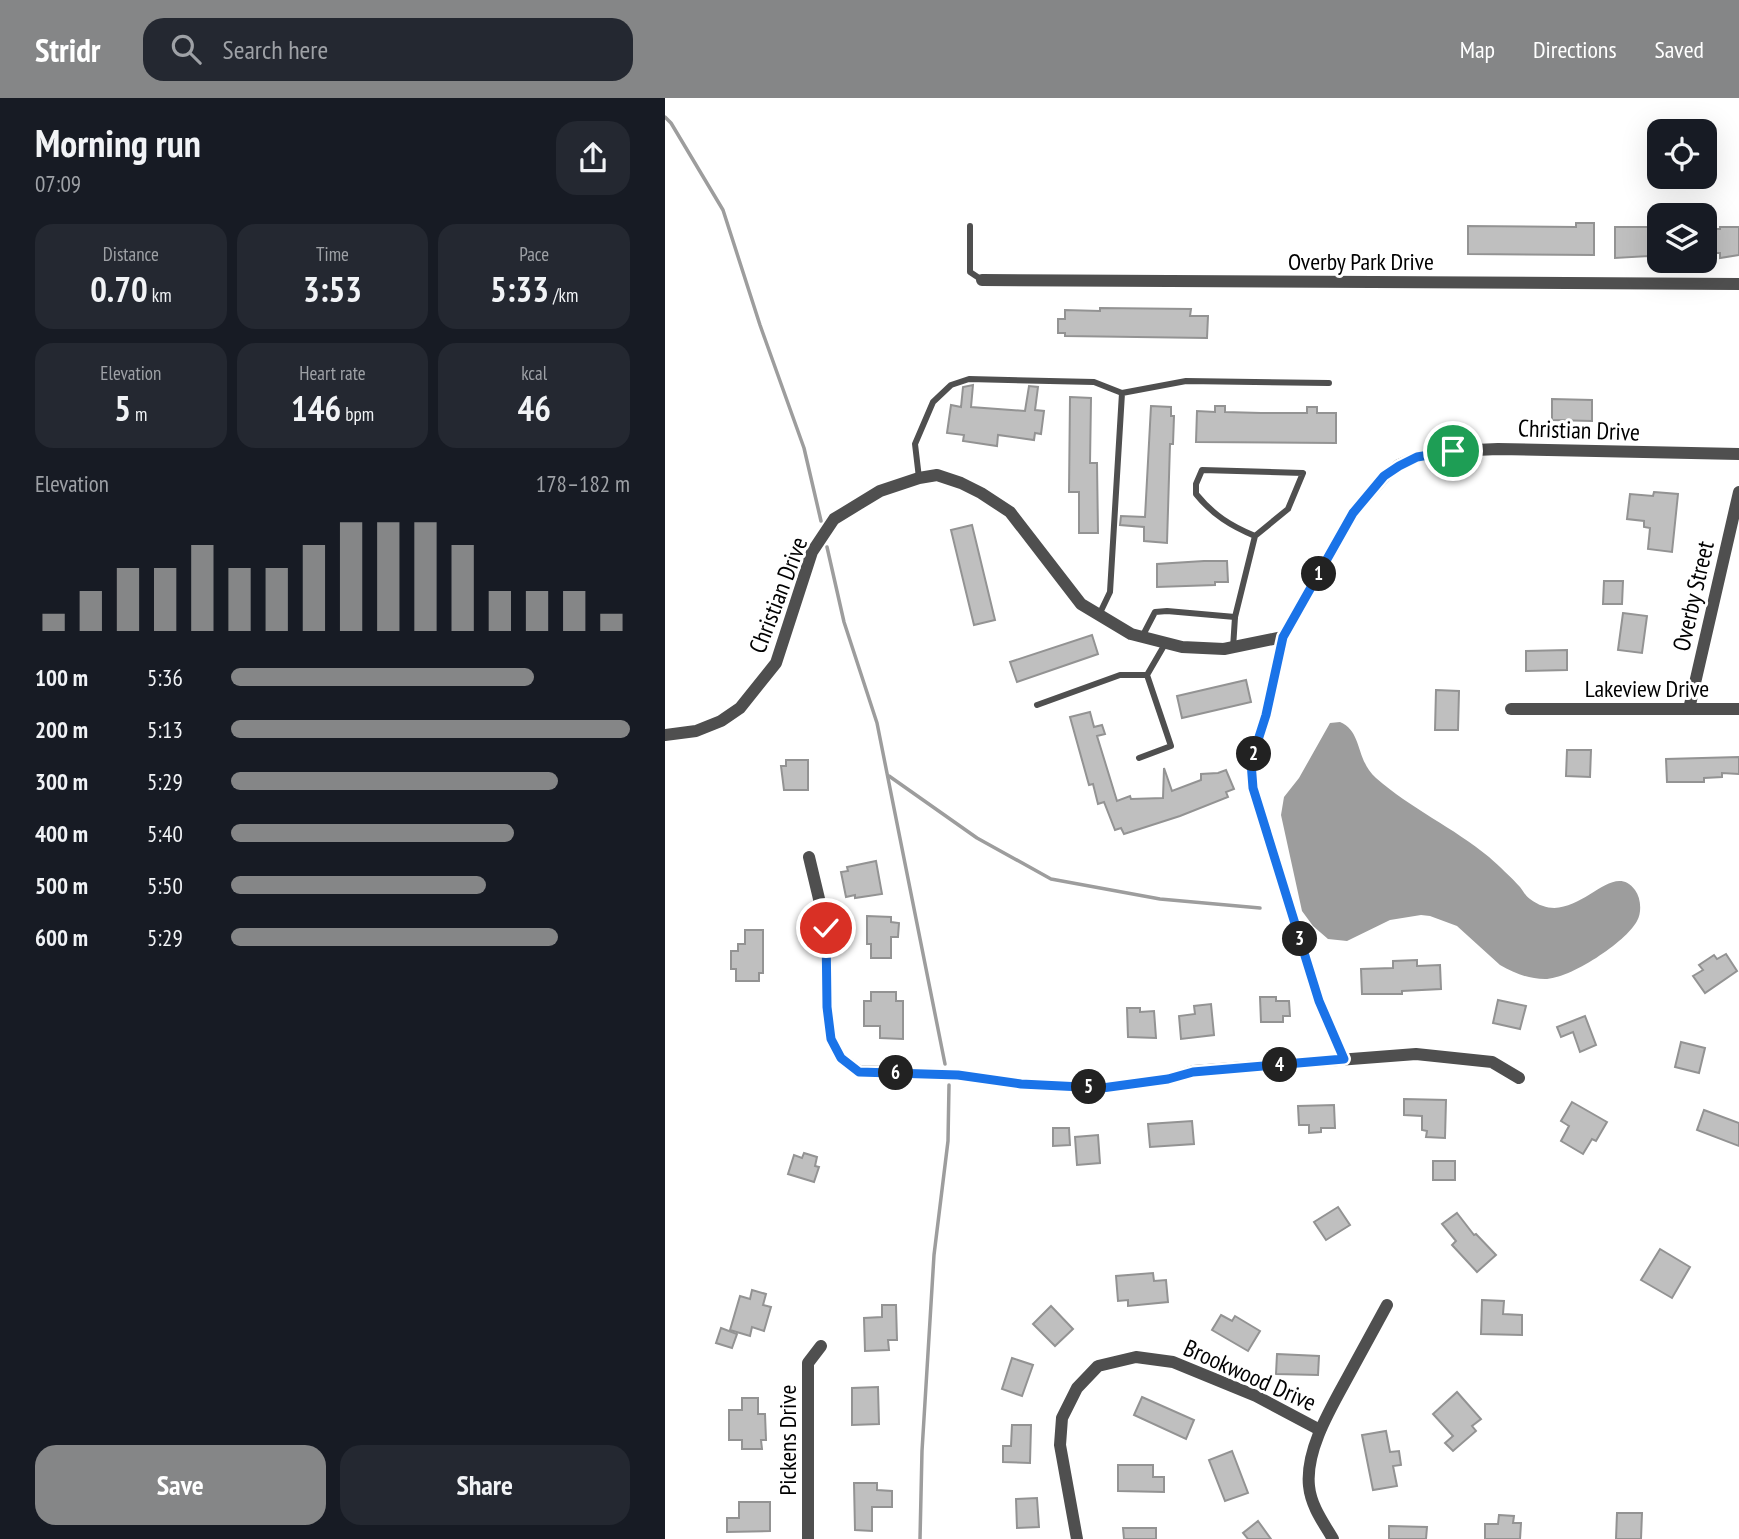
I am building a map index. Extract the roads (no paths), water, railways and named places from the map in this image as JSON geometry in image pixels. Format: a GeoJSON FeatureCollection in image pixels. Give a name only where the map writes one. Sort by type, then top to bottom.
{"type":"FeatureCollection","features":[{"type":"Feature","properties":{"kind":"street","name":"Overby Park Drive"},"geometry":{"type":"LineString","coordinates":[[982,279],[1739,284]]}},
{"type":"Feature","properties":{"kind":"street","name":"Christian Drive"},"geometry":{"type":"LineString","coordinates":[[665,735],[696,731],[721,721],[740,708],[776,663],[812,552],[834,519],[880,491],[919,478],[936,475],[961,483],[1010,512],[1081,604],[1131,634],[1182,648],[1233,648],[1283,637],[1353,513],[1384,476],[1417,457],[1453,451],[1498,449],[1739,454]]}},
{"type":"Feature","properties":{"kind":"street","name":"Overby Street"},"geometry":{"type":"LineString","coordinates":[[1689,709],[1739,492]]}},
{"type":"Feature","properties":{"kind":"street"},"geometry":{"type":"LineString","coordinates":[[1283,637],[1266,715],[1251,762],[1253,788],[1319,1001],[1344,1059]]}},
{"type":"Feature","properties":{"kind":"street","name":"Lakeview Drive"},"geometry":{"type":"LineString","coordinates":[[1511,709],[1739,709]]}},
{"type":"Feature","properties":{"kind":"street"},"geometry":{"type":"LineString","coordinates":[[809,857],[826,928],[827,1007],[831,1039],[841,1058],[859,1072],[958,1075],[1021,1084],[1102,1088],[1168,1079],[1193,1072],[1416,1054],[1492,1062],[1518,1078]]}},
{"type":"Feature","properties":{"kind":"street"},"geometry":{"type":"LineString","coordinates":[[1333,1539],[1312,1501],[1308,1483],[1313,1455],[1320,1430],[1333,1402],[1387,1305]]}},
{"type":"Feature","properties":{"kind":"street","name":"Pickens Drive"},"geometry":{"type":"LineString","coordinates":[[808,1539],[809,1363],[821,1346]]}},
{"type":"Feature","properties":{"kind":"street","name":"Brookwood Drive"},"geometry":{"type":"LineString","coordinates":[[1077,1539],[1060,1445],[1062,1418],[1077,1388],[1098,1366],[1136,1357],[1173,1362],[1256,1396],[1320,1430]]}},
{"type":"Feature","properties":{"kind":"lane"},"geometry":{"type":"LineString","coordinates":[[969,226],[970,272],[982,279]]}},
{"type":"Feature","properties":{"kind":"lane"},"geometry":{"type":"LineString","coordinates":[[919,478],[915,444],[933,402],[951,385],[969,379],[1094,382],[1122,393],[1186,381],[1329,383]]}},
{"type":"Feature","properties":{"kind":"lane"},"geometry":{"type":"LineString","coordinates":[[1098,615],[1110,592],[1122,393]]}},
{"type":"Feature","properties":{"kind":"lane"},"geometry":{"type":"LineString","coordinates":[[1233,648],[1235,617],[1255,536],[1288,509],[1303,472],[1202,470],[1196,484],[1196,494],[1207,508],[1229,524],[1255,536]]}},
{"type":"Feature","properties":{"kind":"lane"},"geometry":{"type":"LineString","coordinates":[[1142,637],[1155,612],[1235,617]]}},
{"type":"Feature","properties":{"kind":"lane"},"geometry":{"type":"LineString","coordinates":[[1139,758],[1171,746],[1147,675],[1165,644]]}},
{"type":"Feature","properties":{"kind":"lane"},"geometry":{"type":"LineString","coordinates":[[1037,705],[1120,675],[1147,675]]}},
{"type":"Feature","properties":{"kind":"waterway"},"geometry":{"type":"LineString","coordinates":[[665,117],[723,210],[804,448],[821,521]]}},
{"type":"Feature","properties":{"kind":"waterway"},"geometry":{"type":"LineString","coordinates":[[827,547],[844,622],[877,723],[945,1064]]}},
{"type":"Feature","properties":{"kind":"waterway"},"geometry":{"type":"LineString","coordinates":[[889,776],[977,838],[1051,879],[1160,899],[1260,908]]}},
{"type":"Feature","properties":{"kind":"waterway"},"geometry":{"type":"LineString","coordinates":[[920,1539],[922,1451],[934,1255],[948,1141],[949,1085]]}}]}
